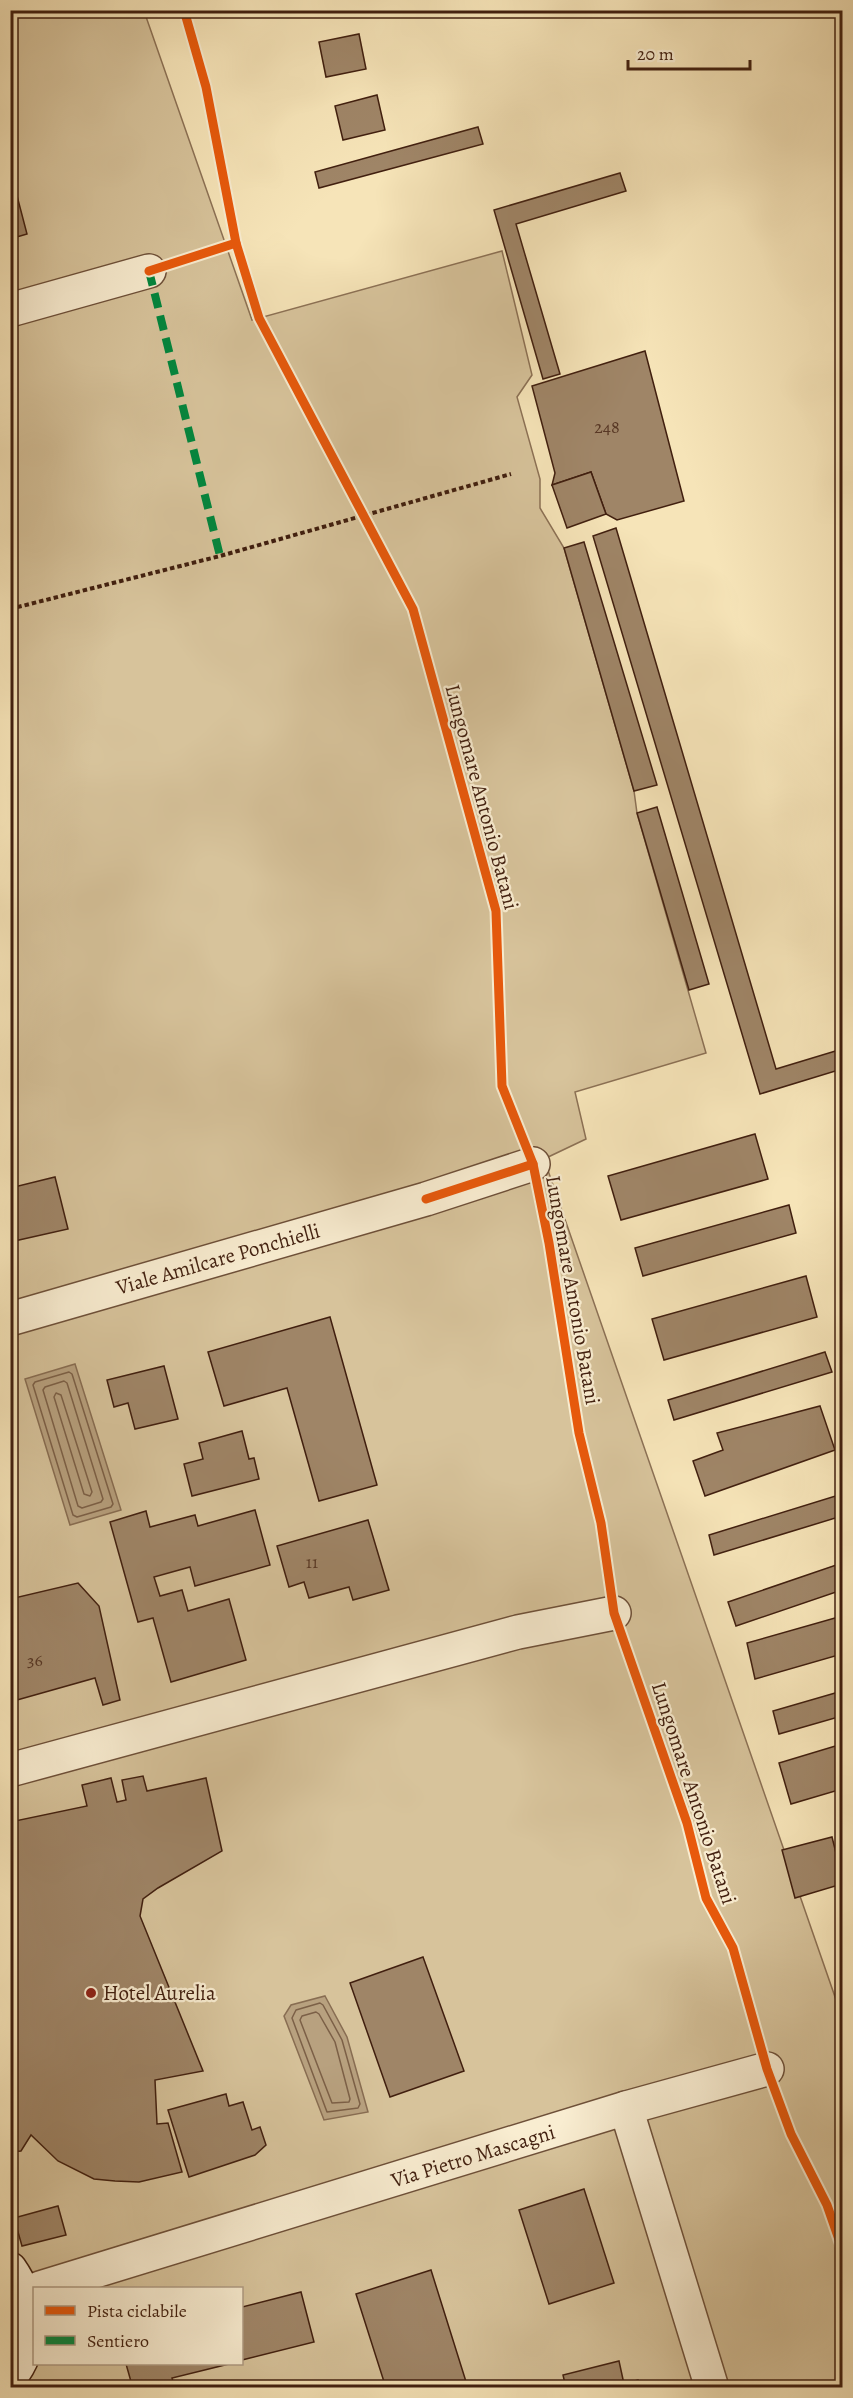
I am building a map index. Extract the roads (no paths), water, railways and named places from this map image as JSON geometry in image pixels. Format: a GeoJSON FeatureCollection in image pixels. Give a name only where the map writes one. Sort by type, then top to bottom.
{"type":"FeatureCollection","features":[{"type":"Feature","properties":{"kind":"street"},"geometry":{"type":"LineString","coordinates":[[10,310],[149,271]]}},
{"type":"Feature","properties":{"kind":"street","name":"Viale Amilcare Ponchielli"},"geometry":{"type":"LineString","coordinates":[[10,1319],[426,1199],[533,1164]]}},
{"type":"Feature","properties":{"kind":"street"},"geometry":{"type":"LineString","coordinates":[[10,1770],[518,1632],[614,1612]]}},
{"type":"Feature","properties":{"kind":"street","name":"Via Pietro Mascagni"},"geometry":{"type":"LineString","coordinates":[[27,2285],[626,2108],[767,2069]]}},
{"type":"Feature","properties":{"kind":"street"},"geometry":{"type":"LineString","coordinates":[[626,2108],[712,2388]]}},
{"type":"Feature","properties":{"kind":"street"},"geometry":{"type":"LineString","coordinates":[[10,2376],[16,2370],[26,2345],[29,2319],[27,2285]]}},
{"type":"Feature","properties":{"kind":"water"},"geometry":{"type":"Polygon","coordinates":[[[75,1364],[121,1510],[70,1525],[25,1379],[75,1364]]]}},
{"type":"Feature","properties":{"kind":"water"},"geometry":{"type":"Polygon","coordinates":[[[325,1996],[347,2037],[368,2112],[324,2120],[284,2016],[291,2005],[325,1996]]]}},
{"type":"Feature","properties":{"kind":"place","name":"Hotel Aurelia"},"geometry":{"type":"Point","coordinates":[91,1993]}}]}
